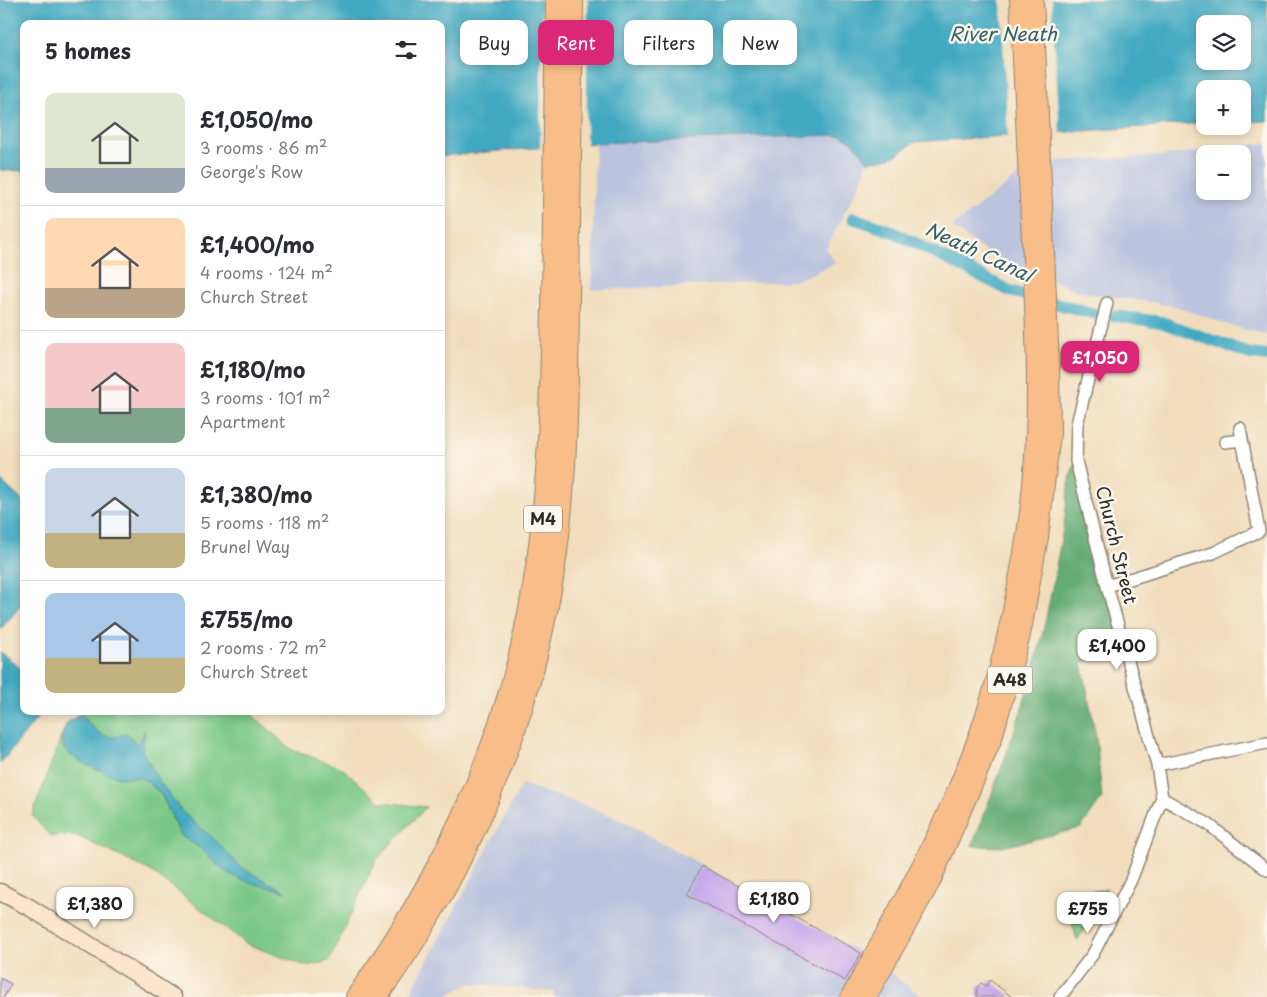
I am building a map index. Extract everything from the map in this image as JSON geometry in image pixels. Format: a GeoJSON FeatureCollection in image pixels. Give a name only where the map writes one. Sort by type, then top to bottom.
{"type":"FeatureCollection","features":[{"type":"Feature","properties":{"kind":"highway","name":"M4"},"geometry":{"type":"LineString","coordinates":[[356,997],[420,898],[468,804],[503,710],[529,610],[540,539],[548,461],[556,0]]}},
{"type":"Feature","properties":{"kind":"highway","name":"M4"},"geometry":{"type":"LineString","coordinates":[[377,997],[448,885],[490,796],[514,733],[532,676],[550,593],[559,535],[566,461],[573,0]]}},
{"type":"Feature","properties":{"kind":"main road","name":"A48"},"geometry":{"type":"LineString","coordinates":[[1019,0],[1036,366],[1034,519]]}},
{"type":"Feature","properties":{"kind":"main road","name":"A48"},"geometry":{"type":"LineString","coordinates":[[850,997],[920,872],[947,829],[993,738],[1021,635],[1034,519],[1051,433],[1050,366],[1034,0]]}},
{"type":"Feature","properties":{"kind":"main road","name":"A48"},"geometry":{"type":"LineString","coordinates":[[867,997],[931,882],[947,829]]}},
{"type":"Feature","properties":{"kind":"street","name":"Church Street"},"geometry":{"type":"LineString","coordinates":[[1060,997],[1093,954],[1131,880],[1162,798],[1157,765],[1107,586],[1076,461],[1077,424],[1107,303]]}},
{"type":"Feature","properties":{"kind":"street"},"geometry":{"type":"LineString","coordinates":[[1107,586],[1213,553],[1263,533],[1241,434],[1225,442]]}},
{"type":"Feature","properties":{"kind":"street"},"geometry":{"type":"LineString","coordinates":[[1157,765],[1267,743]]}},
{"type":"Feature","properties":{"kind":"street"},"geometry":{"type":"LineString","coordinates":[[1162,798],[1208,824],[1267,870]]}},
{"type":"Feature","properties":{"kind":"street"},"geometry":{"type":"LineString","coordinates":[[0,892],[49,919],[173,997]]}},
{"type":"Feature","properties":{"kind":"shaded area"},"geometry":{"type":"Polygon","coordinates":[[[840,135],[853,142],[868,161],[860,184],[826,250],[836,263],[795,281],[592,290],[595,143],[840,135]]]}},
{"type":"Feature","properties":{"kind":"shaded area"},"geometry":{"type":"Polygon","coordinates":[[[1267,143],[1267,335],[1228,325],[1175,306],[1081,292],[998,260],[952,227],[1020,174],[1059,161],[1160,156],[1196,152],[1196,200],[1251,200],[1251,145],[1267,143]]]}},
{"type":"Feature","properties":{"kind":"shaded area"},"geometry":{"type":"Polygon","coordinates":[[[522,784],[590,807],[624,822],[861,953],[897,977],[921,997],[554,997],[554,992],[471,983],[444,997],[408,997],[522,784]]]}},
{"type":"Feature","properties":{"kind":"green space"},"geometry":{"type":"Polygon","coordinates":[[[1076,461],[1124,647],[1082,663],[1096,737],[1102,798],[1081,828],[1003,847],[972,846],[1029,687],[1049,605],[1064,524],[1069,484],[1076,461]]]}},
{"type":"Feature","properties":{"kind":"green space"},"geometry":{"type":"Polygon","coordinates":[[[81,715],[253,715],[292,750],[342,768],[380,802],[426,807],[376,860],[329,961],[306,966],[247,944],[151,871],[75,835],[51,836],[32,816],[61,737],[65,751],[127,778],[138,777],[147,781],[161,794],[181,836],[199,847],[223,870],[283,890],[240,867],[215,840],[183,813],[158,781],[142,751],[144,732],[138,746],[100,734],[81,715]]]}},
{"type":"Feature","properties":{"kind":"green space"},"geometry":{"type":"Polygon","coordinates":[[[1107,888],[1077,941],[1066,898],[1107,888]]]}},
{"type":"Feature","properties":{"kind":"water","name":"River Neath"},"geometry":{"type":"Polygon","coordinates":[[[0,0],[1267,0],[1267,121],[1251,122],[1251,80],[1196,80],[1196,124],[915,142],[898,154],[876,161],[868,161],[853,142],[840,135],[595,143],[445,156],[445,20],[20,20],[20,171],[0,170],[0,0]]]}},
{"type":"Feature","properties":{"kind":"water"},"geometry":{"type":"Polygon","coordinates":[[[0,480],[20,498],[20,607],[0,630],[0,480]]]}},
{"type":"Feature","properties":{"kind":"water"},"geometry":{"type":"Polygon","coordinates":[[[0,652],[20,668],[20,715],[40,715],[0,764],[0,652]]]}},
{"type":"Feature","properties":{"kind":"water"},"geometry":{"type":"Polygon","coordinates":[[[81,715],[100,734],[112,737],[127,733],[137,745],[145,730],[142,751],[159,781],[183,813],[215,840],[240,867],[286,892],[242,880],[223,870],[199,847],[181,836],[161,794],[147,781],[138,777],[120,778],[86,765],[65,751],[61,737],[67,723],[81,715]]]}},
{"type":"Feature","properties":{"kind":"pier"},"geometry":{"type":"Polygon","coordinates":[[[542,0],[588,0],[588,20],[542,20],[542,0]]]}},
{"type":"Feature","properties":{"kind":"pier"},"geometry":{"type":"Polygon","coordinates":[[[1001,0],[1052,0],[1060,135],[1008,139],[1001,0]]]}},
{"type":"Feature","properties":{"kind":"pier"},"geometry":{"type":"Polygon","coordinates":[[[541,65],[587,65],[586,146],[540,150],[541,65]]]}},
{"type":"Feature","properties":{"kind":"building"},"geometry":{"type":"Polygon","coordinates":[[[702,866],[861,953],[845,981],[687,894],[702,866]]]}},
{"type":"Feature","properties":{"kind":"building"},"geometry":{"type":"Polygon","coordinates":[[[0,978],[11,984],[4,997],[0,997],[0,978]]]}},
{"type":"Feature","properties":{"kind":"building"},"geometry":{"type":"Polygon","coordinates":[[[990,980],[1012,997],[977,997],[977,988],[981,983],[986,986],[990,980]]]}},
{"type":"Feature","properties":{"kind":"waterway","name":"Neath Canal"},"geometry":{"type":"LineString","coordinates":[[853,218],[891,231],[1010,291],[1092,313]]}},
{"type":"Feature","properties":{"kind":"waterway","name":"Neath Canal"},"geometry":{"type":"LineString","coordinates":[[1115,316],[1161,322],[1250,354],[1267,356]]}}]}
